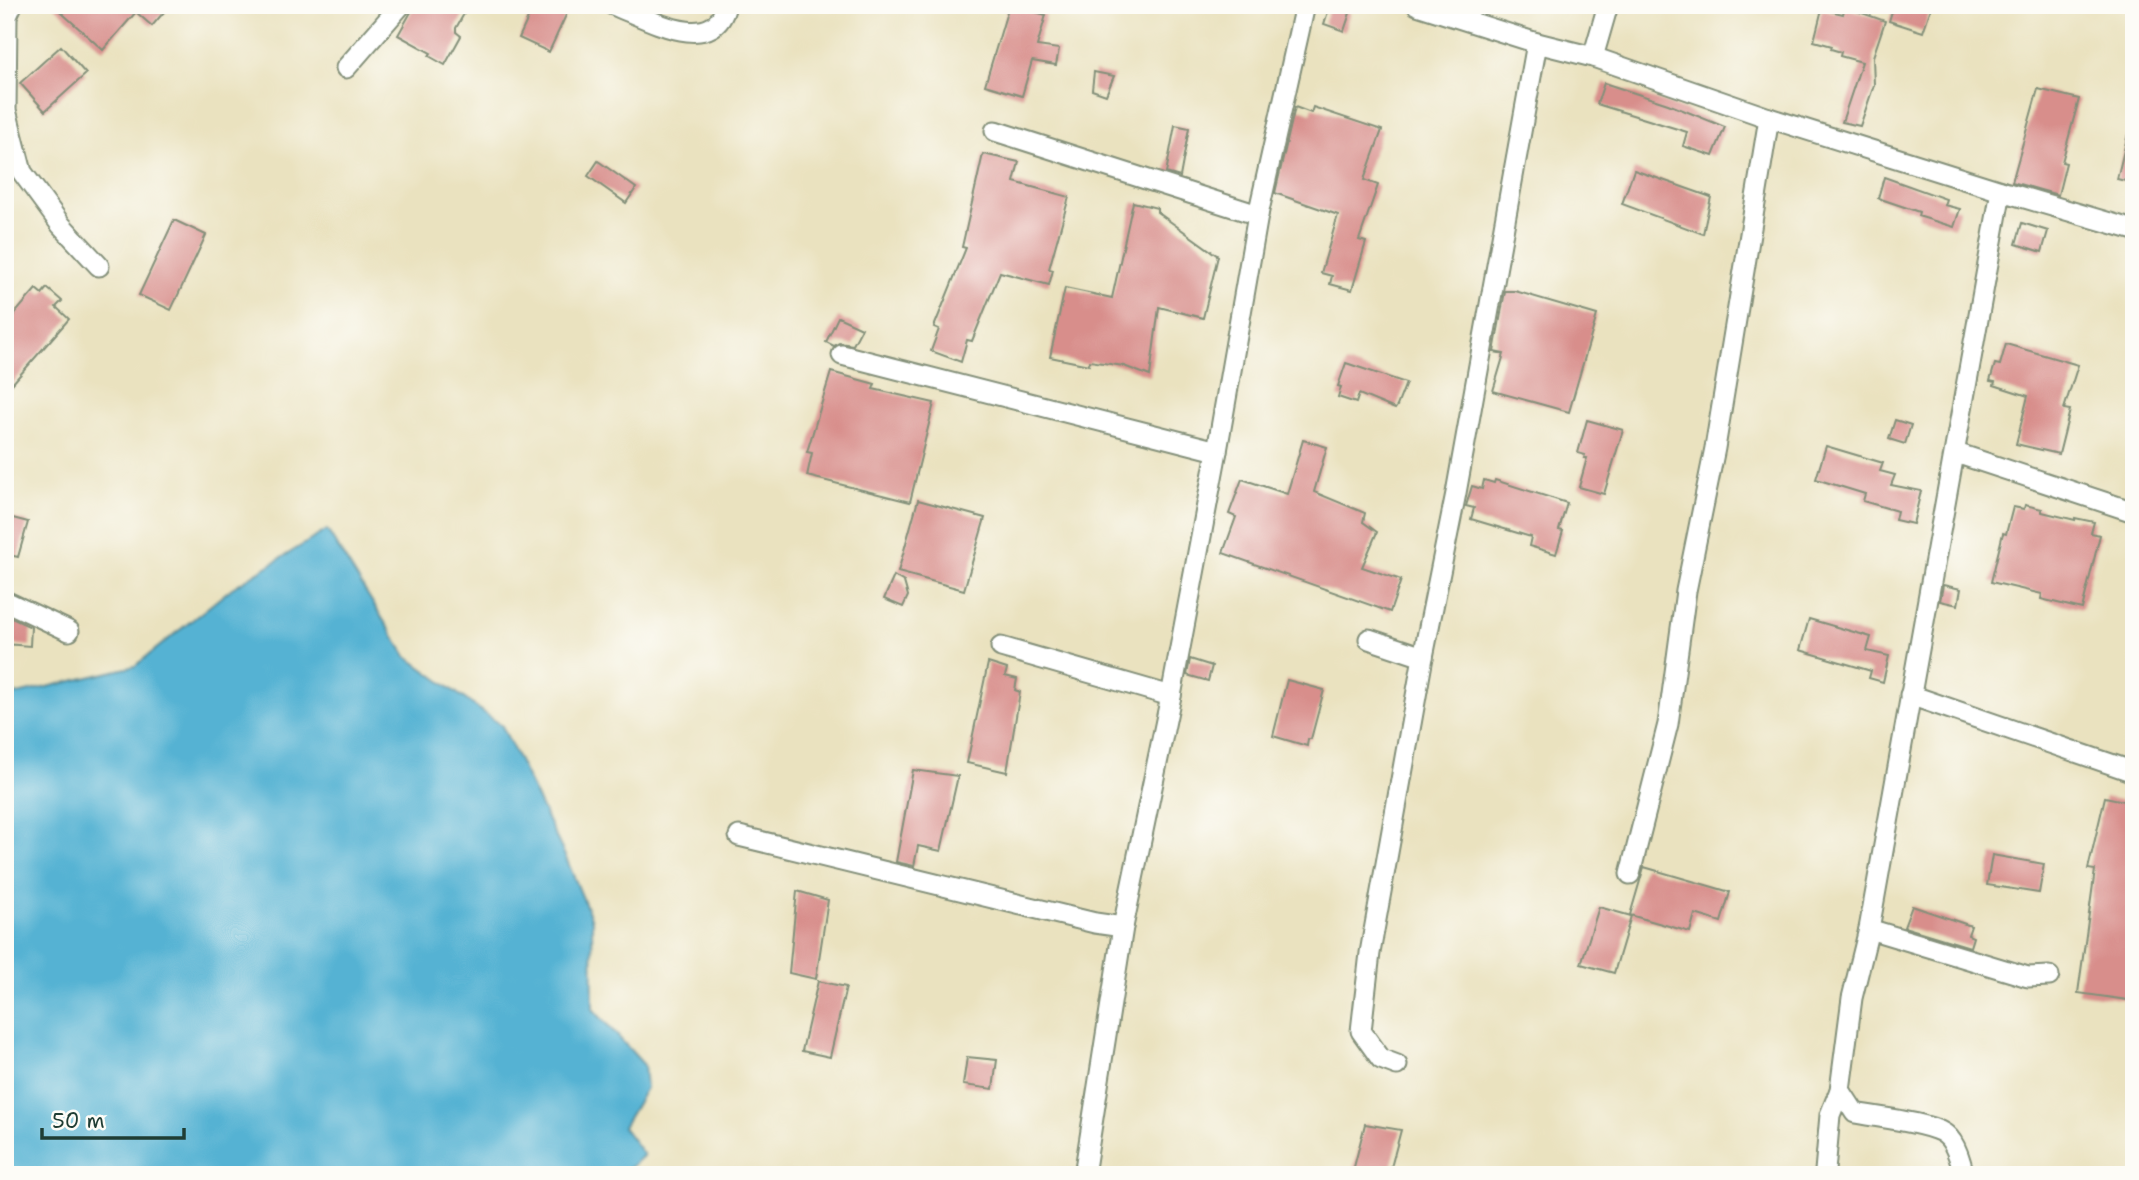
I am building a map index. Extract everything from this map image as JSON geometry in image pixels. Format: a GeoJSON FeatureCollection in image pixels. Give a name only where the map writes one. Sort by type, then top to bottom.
{"type":"FeatureCollection","features":[{"type":"Feature","properties":{"kind":"street"},"geometry":{"type":"LineString","coordinates":[[12,5],[8,16],[6,110],[22,172],[61,225],[99,266]]}},
{"type":"Feature","properties":{"kind":"street"},"geometry":{"type":"LineString","coordinates":[[346,68],[401,5]]}},
{"type":"Feature","properties":{"kind":"street"},"geometry":{"type":"LineString","coordinates":[[613,5],[689,34],[709,30],[723,18],[726,5]]}},
{"type":"Feature","properties":{"kind":"street"},"geometry":{"type":"LineString","coordinates":[[1084,1175],[1123,927],[1171,696],[1258,215],[1305,5]]}},
{"type":"Feature","properties":{"kind":"street"},"geometry":{"type":"LineString","coordinates":[[1417,5],[1537,43],[1593,57],[1769,118],[2134,230]]}},
{"type":"Feature","properties":{"kind":"street"},"geometry":{"type":"LineString","coordinates":[[1593,57],[1608,5]]}},
{"type":"Feature","properties":{"kind":"street"},"geometry":{"type":"LineString","coordinates":[[1397,1065],[1381,1059],[1362,1031],[1370,953],[1537,43]]}},
{"type":"Feature","properties":{"kind":"street"},"geometry":{"type":"LineString","coordinates":[[1630,874],[1668,724],[1686,591],[1715,448],[1769,118]]}},
{"type":"Feature","properties":{"kind":"street"},"geometry":{"type":"LineString","coordinates":[[995,131],[1258,215]]}},
{"type":"Feature","properties":{"kind":"street"},"geometry":{"type":"LineString","coordinates":[[1825,1171],[1830,1115],[1840,1090],[1852,998],[1869,929],[2001,191]]}},
{"type":"Feature","properties":{"kind":"street"},"geometry":{"type":"LineString","coordinates":[[842,355],[1217,451]]}},
{"type":"Feature","properties":{"kind":"street"},"geometry":{"type":"LineString","coordinates":[[1956,453],[2134,512]]}},
{"type":"Feature","properties":{"kind":"street"},"geometry":{"type":"LineString","coordinates":[[5,601],[69,631]]}},
{"type":"Feature","properties":{"kind":"street"},"geometry":{"type":"LineString","coordinates":[[1368,639],[1423,657]]}},
{"type":"Feature","properties":{"kind":"street"},"geometry":{"type":"LineString","coordinates":[[1000,647],[1171,696]]}},
{"type":"Feature","properties":{"kind":"street"},"geometry":{"type":"LineString","coordinates":[[1910,695],[2134,772]]}},
{"type":"Feature","properties":{"kind":"street"},"geometry":{"type":"LineString","coordinates":[[739,836],[1095,923],[1123,927]]}},
{"type":"Feature","properties":{"kind":"street"},"geometry":{"type":"LineString","coordinates":[[1869,929],[2028,977],[2049,976]]}},
{"type":"Feature","properties":{"kind":"street"},"geometry":{"type":"LineString","coordinates":[[1840,1090],[1855,1113],[1927,1127],[1947,1135],[1959,1157],[1964,1175]]}},
{"type":"Feature","properties":{"kind":"water"},"geometry":{"type":"Polygon","coordinates":[[[327,530],[406,656],[502,726],[566,858],[592,920],[593,1009],[644,1065],[646,1088],[623,1127],[644,1155],[622,1175],[5,1175],[5,697],[135,666],[232,588],[327,530]]]}},
{"type":"Feature","properties":{"kind":"building"},"geometry":{"type":"Polygon","coordinates":[[[53,5],[170,5],[152,26],[136,12],[103,50],[53,5]]]}},
{"type":"Feature","properties":{"kind":"building"},"geometry":{"type":"Polygon","coordinates":[[[415,5],[469,5],[456,28],[456,32],[461,36],[445,65],[429,56],[431,53],[398,35],[415,5]]]}},
{"type":"Feature","properties":{"kind":"building"},"geometry":{"type":"Polygon","coordinates":[[[534,5],[550,5],[567,13],[549,52],[519,38],[534,5]]]}},
{"type":"Feature","properties":{"kind":"building"},"geometry":{"type":"Polygon","coordinates":[[[1009,5],[1046,15],[1037,46],[1059,49],[1056,65],[1032,61],[1022,96],[985,85],[1009,5]]]}},
{"type":"Feature","properties":{"kind":"building"},"geometry":{"type":"Polygon","coordinates":[[[1894,5],[1932,5],[1923,32],[1889,21],[1894,5]]]}},
{"type":"Feature","properties":{"kind":"building"},"geometry":{"type":"Polygon","coordinates":[[[1330,6],[1350,13],[1344,31],[1324,24],[1330,6]]]}},
{"type":"Feature","properties":{"kind":"building"},"geometry":{"type":"Polygon","coordinates":[[[1845,7],[1885,21],[1873,57],[1874,85],[1860,126],[1842,122],[1862,62],[1840,56],[1841,52],[1831,49],[1832,46],[1814,41],[1822,9],[1843,14],[1845,7]]]}},
{"type":"Feature","properties":{"kind":"building"},"geometry":{"type":"Polygon","coordinates":[[[61,46],[86,74],[45,111],[20,83],[61,46]]]}},
{"type":"Feature","properties":{"kind":"building"},"geometry":{"type":"Polygon","coordinates":[[[1094,72],[1114,76],[1106,95],[1092,90],[1094,72]]]}},
{"type":"Feature","properties":{"kind":"building"},"geometry":{"type":"Polygon","coordinates":[[[1604,83],[1668,104],[1725,127],[1713,156],[1683,146],[1687,132],[1597,104],[1604,83]]]}},
{"type":"Feature","properties":{"kind":"building"},"geometry":{"type":"Polygon","coordinates":[[[2038,89],[2079,99],[2062,162],[2066,163],[2058,195],[2012,182],[2038,89]]]}},
{"type":"Feature","properties":{"kind":"building"},"geometry":{"type":"Polygon","coordinates":[[[1295,107],[1311,113],[1313,107],[1382,130],[1364,180],[1378,185],[1359,240],[1366,242],[1352,290],[1330,284],[1332,276],[1321,273],[1338,215],[1275,193],[1295,107]]]}},
{"type":"Feature","properties":{"kind":"building"},"geometry":{"type":"Polygon","coordinates":[[[1175,125],[1189,128],[1180,177],[1166,173],[1175,125]]]}},
{"type":"Feature","properties":{"kind":"building"},"geometry":{"type":"Polygon","coordinates":[[[2128,134],[2134,135],[2134,183],[2117,179],[2128,134]]]}},
{"type":"Feature","properties":{"kind":"building"},"geometry":{"type":"Polygon","coordinates":[[[983,154],[1019,162],[1014,182],[1069,197],[1049,269],[1053,270],[1049,285],[1000,272],[972,341],[967,340],[961,362],[931,351],[939,329],[934,327],[966,248],[962,247],[983,154]]]}},
{"type":"Feature","properties":{"kind":"building"},"geometry":{"type":"Polygon","coordinates":[[[598,161],[636,188],[626,203],[588,176],[598,161]]]}},
{"type":"Feature","properties":{"kind":"building"},"geometry":{"type":"Polygon","coordinates":[[[1634,170],[1711,197],[1703,234],[1622,204],[1634,170]]]}},
{"type":"Feature","properties":{"kind":"building"},"geometry":{"type":"Polygon","coordinates":[[[1884,177],[1946,199],[1944,205],[1960,209],[1954,227],[1918,216],[1919,212],[1878,198],[1884,177]]]}},
{"type":"Feature","properties":{"kind":"building"},"geometry":{"type":"Polygon","coordinates":[[[1133,202],[1157,208],[1157,212],[1218,256],[1203,318],[1159,307],[1150,376],[1124,366],[1090,361],[1089,365],[1050,357],[1065,288],[1112,298],[1133,202]]]}},
{"type":"Feature","properties":{"kind":"building"},"geometry":{"type":"Polygon","coordinates":[[[174,220],[206,235],[171,310],[139,295],[174,220]]]}},
{"type":"Feature","properties":{"kind":"building"},"geometry":{"type":"Polygon","coordinates":[[[2022,223],[2048,231],[2042,252],[2016,244],[2022,223]]]}},
{"type":"Feature","properties":{"kind":"building"},"geometry":{"type":"Polygon","coordinates":[[[47,288],[62,301],[56,307],[69,319],[5,392],[5,325],[36,289],[42,294],[47,288]]]}},
{"type":"Feature","properties":{"kind":"building"},"geometry":{"type":"Polygon","coordinates":[[[1505,291],[1515,291],[1597,315],[1569,412],[1493,391],[1504,354],[1494,352],[1505,291]]]}},
{"type":"Feature","properties":{"kind":"building"},"geometry":{"type":"Polygon","coordinates":[[[838,317],[862,328],[853,345],[839,343],[834,346],[826,342],[838,317]]]}},
{"type":"Feature","properties":{"kind":"building"},"geometry":{"type":"Polygon","coordinates":[[[2006,344],[2078,365],[2064,409],[2070,410],[2059,454],[2016,444],[2028,396],[1994,385],[1995,382],[1990,381],[1995,364],[2000,365],[2006,344]]]}},
{"type":"Feature","properties":{"kind":"building"},"geometry":{"type":"Polygon","coordinates":[[[1346,363],[1406,383],[1395,409],[1359,394],[1356,403],[1338,397],[1341,387],[1338,386],[1346,363]]]}},
{"type":"Feature","properties":{"kind":"building"},"geometry":{"type":"Polygon","coordinates":[[[831,372],[875,384],[873,389],[934,403],[910,502],[807,476],[812,453],[807,452],[831,372]]]}},
{"type":"Feature","properties":{"kind":"building"},"geometry":{"type":"Polygon","coordinates":[[[1587,420],[1623,430],[1604,494],[1579,487],[1587,458],[1578,453],[1587,420]]]}},
{"type":"Feature","properties":{"kind":"building"},"geometry":{"type":"Polygon","coordinates":[[[1895,420],[1911,425],[1905,444],[1889,439],[1895,420]]]}},
{"type":"Feature","properties":{"kind":"building"},"geometry":{"type":"Polygon","coordinates":[[[1303,440],[1327,447],[1314,492],[1365,513],[1363,522],[1377,532],[1362,567],[1401,580],[1390,612],[1223,553],[1236,517],[1229,514],[1242,479],[1287,494],[1303,440]]]}},
{"type":"Feature","properties":{"kind":"building"},"geometry":{"type":"Polygon","coordinates":[[[1826,446],[1883,463],[1880,471],[1895,475],[1891,485],[1921,491],[1913,524],[1895,520],[1897,511],[1863,501],[1865,494],[1816,479],[1826,446]]]}},
{"type":"Feature","properties":{"kind":"building"},"geometry":{"type":"Polygon","coordinates":[[[1484,480],[1494,483],[1495,480],[1567,503],[1559,530],[1563,531],[1556,554],[1529,546],[1531,537],[1471,519],[1474,508],[1466,506],[1472,486],[1482,489],[1484,480]]]}},
{"type":"Feature","properties":{"kind":"building"},"geometry":{"type":"Polygon","coordinates":[[[918,500],[985,518],[964,590],[898,572],[918,500]]]}},
{"type":"Feature","properties":{"kind":"building"},"geometry":{"type":"Polygon","coordinates":[[[2025,505],[2042,509],[2042,512],[2094,522],[2091,533],[2100,535],[2082,609],[2041,599],[2042,594],[1991,582],[2003,533],[2006,534],[2013,507],[2024,509],[2025,505]]]}},
{"type":"Feature","properties":{"kind":"building"},"geometry":{"type":"Polygon","coordinates":[[[5,516],[28,522],[18,557],[5,554],[5,516]]]}},
{"type":"Feature","properties":{"kind":"building"},"geometry":{"type":"Polygon","coordinates":[[[894,576],[904,582],[908,596],[903,607],[884,599],[894,576]]]}},
{"type":"Feature","properties":{"kind":"building"},"geometry":{"type":"Polygon","coordinates":[[[1943,585],[1961,589],[1958,605],[1940,601],[1943,585]]]}},
{"type":"Feature","properties":{"kind":"building"},"geometry":{"type":"Polygon","coordinates":[[[5,615],[31,627],[30,646],[5,644],[5,615]]]}},
{"type":"Feature","properties":{"kind":"building"},"geometry":{"type":"Polygon","coordinates":[[[1809,619],[1871,637],[1867,651],[1889,656],[1883,682],[1869,678],[1871,671],[1800,650],[1809,619]]]}},
{"type":"Feature","properties":{"kind":"building"},"geometry":{"type":"Polygon","coordinates":[[[1190,659],[1212,666],[1208,681],[1187,675],[1190,659]]]}},
{"type":"Feature","properties":{"kind":"building"},"geometry":{"type":"Polygon","coordinates":[[[988,663],[1007,669],[1005,676],[1017,679],[1015,690],[1020,692],[1007,772],[967,763],[988,663]]]}},
{"type":"Feature","properties":{"kind":"building"},"geometry":{"type":"Polygon","coordinates":[[[1287,680],[1324,690],[1307,746],[1273,736],[1287,680]]]}},
{"type":"Feature","properties":{"kind":"building"},"geometry":{"type":"Polygon","coordinates":[[[913,770],[958,776],[941,851],[918,846],[914,866],[896,862],[913,770]]]}},
{"type":"Feature","properties":{"kind":"building"},"geometry":{"type":"Polygon","coordinates":[[[2105,797],[2134,803],[2134,963],[2128,1000],[2078,993],[2095,870],[2088,869],[2105,797]]]}},
{"type":"Feature","properties":{"kind":"building"},"geometry":{"type":"Polygon","coordinates":[[[1992,855],[2044,864],[2039,893],[1987,885],[1992,855]]]}},
{"type":"Feature","properties":{"kind":"building"},"geometry":{"type":"Polygon","coordinates":[[[1644,867],[1730,892],[1721,922],[1695,914],[1690,932],[1630,915],[1644,867]]]}},
{"type":"Feature","properties":{"kind":"building"},"geometry":{"type":"Polygon","coordinates":[[[797,891],[828,900],[816,979],[789,973],[797,891]]]}},
{"type":"Feature","properties":{"kind":"building"},"geometry":{"type":"Polygon","coordinates":[[[1912,906],[1971,926],[1968,935],[1973,937],[1970,947],[1904,927],[1912,906]]]}},
{"type":"Feature","properties":{"kind":"building"},"geometry":{"type":"Polygon","coordinates":[[[1599,907],[1631,916],[1614,973],[1581,964],[1599,907]]]}},
{"type":"Feature","properties":{"kind":"building"},"geometry":{"type":"Polygon","coordinates":[[[818,981],[846,987],[830,1057],[802,1051],[818,981]]]}},
{"type":"Feature","properties":{"kind":"building"},"geometry":{"type":"Polygon","coordinates":[[[967,1057],[997,1060],[993,1089],[963,1085],[967,1057]]]}},
{"type":"Feature","properties":{"kind":"building"},"geometry":{"type":"Polygon","coordinates":[[[1365,1124],[1401,1130],[1389,1175],[1352,1175],[1365,1124]]]}}]}
